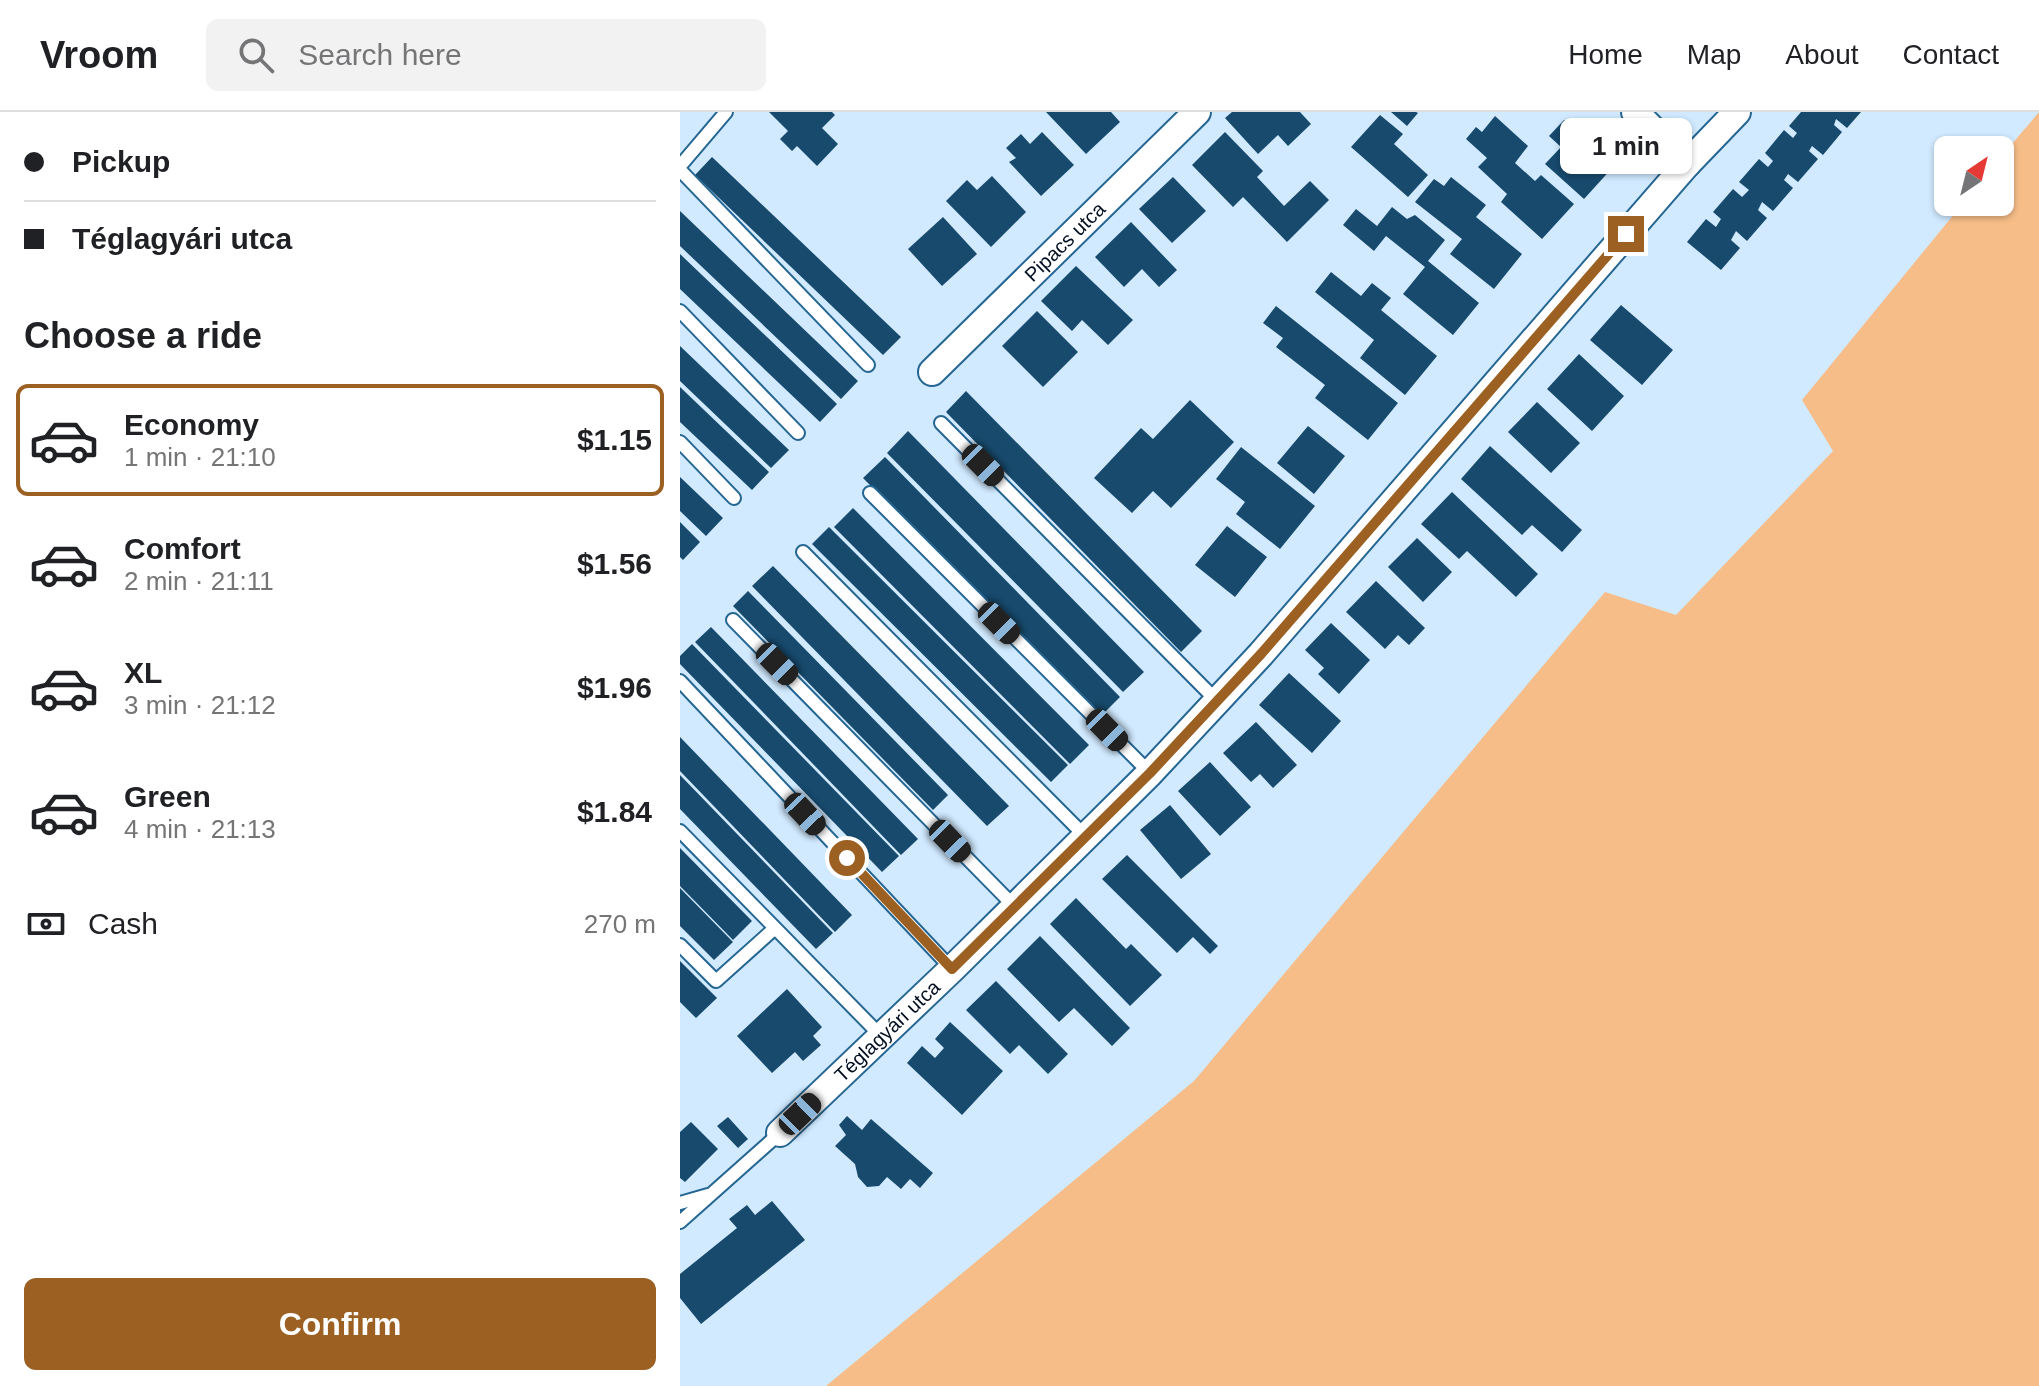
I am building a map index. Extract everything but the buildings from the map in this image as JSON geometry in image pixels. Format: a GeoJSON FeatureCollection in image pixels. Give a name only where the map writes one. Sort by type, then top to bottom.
{"type":"FeatureCollection","features":[{"type":"Feature","properties":{"kind":"street","name":"Pipacs utca"},"geometry":{"type":"LineString","coordinates":[[932,372],[1197,112]]}},
{"type":"Feature","properties":{"kind":"street"},"geometry":{"type":"LineString","coordinates":[[1635,112],[1687,164]]}},
{"type":"Feature","properties":{"kind":"street","name":"Téglagyári utca"},"geometry":{"type":"LineString","coordinates":[[780,1133],[952,969],[1150,773],[1217,701],[1687,164],[1737,112]]}},
{"type":"Feature","properties":{"kind":"lane"},"geometry":{"type":"LineString","coordinates":[[726,112],[680,168],[868,365]]}},
{"type":"Feature","properties":{"kind":"lane"},"geometry":{"type":"LineString","coordinates":[[680,311],[798,433]]}},
{"type":"Feature","properties":{"kind":"lane"},"geometry":{"type":"LineString","coordinates":[[941,423],[1217,701]]}},
{"type":"Feature","properties":{"kind":"lane"},"geometry":{"type":"LineString","coordinates":[[680,442],[734,498]]}},
{"type":"Feature","properties":{"kind":"lane"},"geometry":{"type":"LineString","coordinates":[[870,493],[1150,773]]}},
{"type":"Feature","properties":{"kind":"lane"},"geometry":{"type":"LineString","coordinates":[[803,552],[1086,837]]}},
{"type":"Feature","properties":{"kind":"lane"},"geometry":{"type":"LineString","coordinates":[[733,620],[1015,907]]}},
{"type":"Feature","properties":{"kind":"lane"},"geometry":{"type":"LineString","coordinates":[[680,681],[952,969]]}},
{"type":"Feature","properties":{"kind":"lane"},"geometry":{"type":"LineString","coordinates":[[680,831],[882,1037]]}},
{"type":"Feature","properties":{"kind":"lane"},"geometry":{"type":"LineString","coordinates":[[680,945],[716,981],[775,928]]}},
{"type":"Feature","properties":{"kind":"lane"},"geometry":{"type":"LineString","coordinates":[[680,1222],[780,1133]]}},
{"type":"Feature","properties":{"kind":"lane"},"geometry":{"type":"LineString","coordinates":[[680,1203],[712,1194]]}},
{"type":"Feature","properties":{"kind":"shaded area"},"geometry":{"type":"Polygon","coordinates":[[[2039,112],[2039,1386],[826,1386],[1194,1081],[1605,592],[1676,615],[1833,451],[1802,400],[1953,216],[2014,216],[2014,141],[2039,112]]]}},
{"type":"Feature","properties":{"kind":"route"},"geometry":{"type":"LineString","coordinates":[[847,858],[952,969],[1150,773],[1261,654],[1626,234]]}}]}
